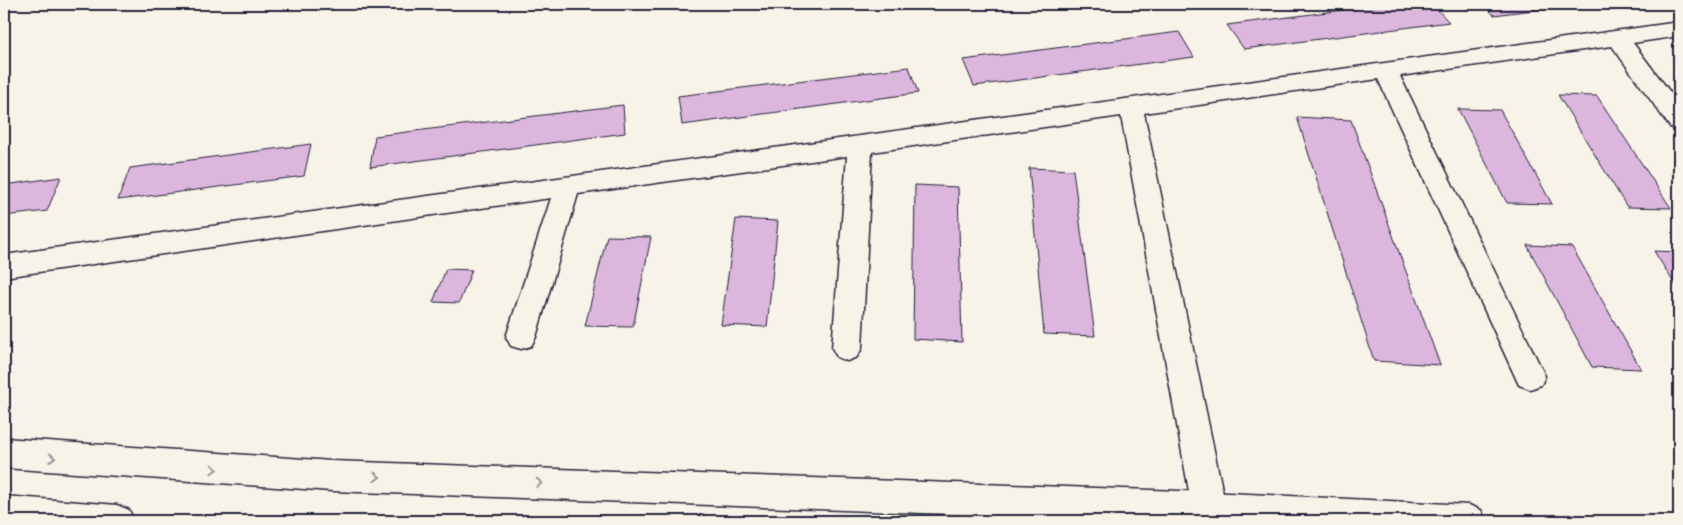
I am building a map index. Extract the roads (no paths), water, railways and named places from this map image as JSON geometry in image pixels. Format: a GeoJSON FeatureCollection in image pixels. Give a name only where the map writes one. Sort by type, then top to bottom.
{"type":"FeatureCollection","features":[{"type":"Feature","properties":{"kind":"street"},"geometry":{"type":"LineString","coordinates":[[4,266],[1679,29]]}},
{"type":"Feature","properties":{"kind":"street"},"geometry":{"type":"LineString","coordinates":[[1618,38],[1679,122]]}},
{"type":"Feature","properties":{"kind":"street"},"geometry":{"type":"LineString","coordinates":[[1385,70],[1530,376]]}},
{"type":"Feature","properties":{"kind":"street"},"geometry":{"type":"LineString","coordinates":[[1131,106],[1209,508]]}},
{"type":"Feature","properties":{"kind":"street"},"geometry":{"type":"LineString","coordinates":[[847,348],[860,145]]}},
{"type":"Feature","properties":{"kind":"street"},"geometry":{"type":"LineString","coordinates":[[521,337],[568,186]]}},
{"type":"Feature","properties":{"kind":"street"},"geometry":{"type":"LineString","coordinates":[[4,453],[332,476],[1209,508],[1469,521]]}},
{"type":"Feature","properties":{"kind":"street"},"geometry":{"type":"LineString","coordinates":[[4,512],[117,521]]}}]}
